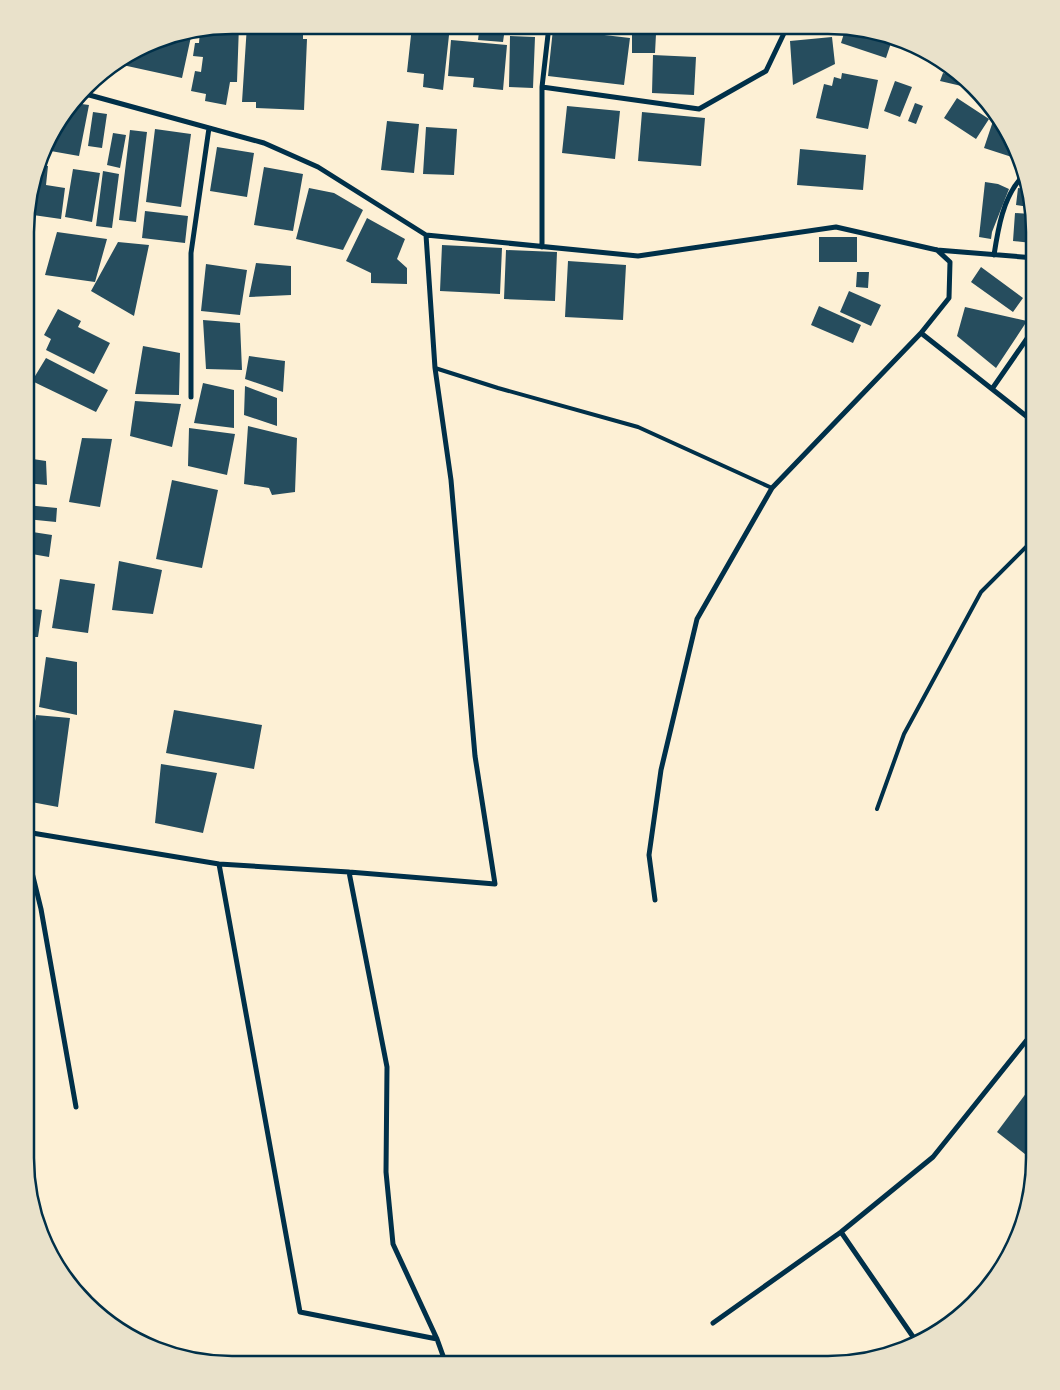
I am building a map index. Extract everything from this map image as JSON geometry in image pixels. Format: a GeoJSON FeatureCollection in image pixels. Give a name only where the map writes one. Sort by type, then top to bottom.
{"type":"FeatureCollection","features":[{"type":"Feature","properties":{"kind":"street"},"geometry":{"type":"LineString","coordinates":[[542,247],[542,87],[548,34]]}},
{"type":"Feature","properties":{"kind":"street"},"geometry":{"type":"LineString","coordinates":[[542,87],[699,109],[766,71],[784,34]]}},
{"type":"Feature","properties":{"kind":"street"},"geometry":{"type":"LineString","coordinates":[[89,95],[264,143],[318,167],[426,235],[638,256],[836,227],[937,250],[1026,257]]}},
{"type":"Feature","properties":{"kind":"street"},"geometry":{"type":"LineString","coordinates":[[191,397],[191,253],[208,128]]}},
{"type":"Feature","properties":{"kind":"street"},"geometry":{"type":"LineString","coordinates":[[994,255],[1000,223],[1014,185],[1019,180]]}},
{"type":"Feature","properties":{"kind":"street"},"geometry":{"type":"LineString","coordinates":[[34,833],[219,864],[495,884],[475,756],[451,480],[435,368],[426,235]]}},
{"type":"Feature","properties":{"kind":"street"},"geometry":{"type":"LineString","coordinates":[[655,900],[649,855],[661,770],[697,619],[772,488],[921,333],[950,298],[950,262],[937,250]]}},
{"type":"Feature","properties":{"kind":"street"},"geometry":{"type":"LineString","coordinates":[[921,333],[1026,416]]}},
{"type":"Feature","properties":{"kind":"street"},"geometry":{"type":"LineString","coordinates":[[992,389],[1026,340]]}},
{"type":"Feature","properties":{"kind":"street"},"geometry":{"type":"LineString","coordinates":[[219,864],[300,1312],[437,1339]]}},
{"type":"Feature","properties":{"kind":"street"},"geometry":{"type":"LineString","coordinates":[[349,872],[387,1067],[386,1172],[393,1244],[443,1356]]}},
{"type":"Feature","properties":{"kind":"street"},"geometry":{"type":"LineString","coordinates":[[34,880],[41,908],[76,1107]]}},
{"type":"Feature","properties":{"kind":"street"},"geometry":{"type":"LineString","coordinates":[[712,1323],[841,1232],[933,1157],[1026,1041]]}},
{"type":"Feature","properties":{"kind":"street"},"geometry":{"type":"LineString","coordinates":[[841,1232],[913,1337]]}},
{"type":"Feature","properties":{"kind":"lane"},"geometry":{"type":"LineString","coordinates":[[435,368],[498,388],[638,427],[772,488]]}},
{"type":"Feature","properties":{"kind":"lane"},"geometry":{"type":"LineString","coordinates":[[877,809],[904,734],[981,592],[1026,547]]}},
{"type":"Feature","properties":{"kind":"building"},"geometry":{"type":"Polygon","coordinates":[[[239,34],[237,82],[230,82],[226,105],[205,101],[206,94],[191,91],[195,71],[201,72],[203,57],[193,56],[195,43],[199,43],[199,37],[206,35],[239,34]]]}},
{"type":"Feature","properties":{"kind":"building"},"geometry":{"type":"Polygon","coordinates":[[[246,34],[303,34],[303,39],[307,39],[304,110],[256,108],[256,102],[242,102],[246,34]]]}},
{"type":"Feature","properties":{"kind":"building"},"geometry":{"type":"Polygon","coordinates":[[[411,34],[449,34],[443,90],[423,87],[424,74],[407,72],[411,34]]]}},
{"type":"Feature","properties":{"kind":"building"},"geometry":{"type":"Polygon","coordinates":[[[479,34],[504,35],[503,42],[478,40],[479,34]]]}},
{"type":"Feature","properties":{"kind":"building"},"geometry":{"type":"Polygon","coordinates":[[[552,34],[596,34],[630,38],[624,85],[548,76],[552,34]]]}},
{"type":"Feature","properties":{"kind":"building"},"geometry":{"type":"Polygon","coordinates":[[[632,34],[656,34],[655,53],[632,53],[632,34]]]}},
{"type":"Feature","properties":{"kind":"building"},"geometry":{"type":"Polygon","coordinates":[[[844,34],[891,44],[886,58],[841,43],[844,34]]]}},
{"type":"Feature","properties":{"kind":"building"},"geometry":{"type":"Polygon","coordinates":[[[510,36],[535,37],[533,88],[509,87],[510,36]]]}},
{"type":"Feature","properties":{"kind":"building"},"geometry":{"type":"Polygon","coordinates":[[[832,37],[835,64],[793,85],[790,41],[832,37]]]}},
{"type":"Feature","properties":{"kind":"building"},"geometry":{"type":"Polygon","coordinates":[[[191,39],[182,78],[124,65],[144,54],[168,44],[191,39]]]}},
{"type":"Feature","properties":{"kind":"building"},"geometry":{"type":"Polygon","coordinates":[[[451,40],[507,45],[503,90],[473,87],[474,78],[448,76],[451,40]]]}},
{"type":"Feature","properties":{"kind":"building"},"geometry":{"type":"Polygon","coordinates":[[[653,55],[696,57],[694,95],[652,93],[653,55]]]}},
{"type":"Feature","properties":{"kind":"building"},"geometry":{"type":"Polygon","coordinates":[[[842,73],[878,80],[868,129],[816,118],[824,84],[832,86],[834,77],[841,79],[842,73]]]}},
{"type":"Feature","properties":{"kind":"building"},"geometry":{"type":"Polygon","coordinates":[[[943,73],[948,74],[962,86],[940,81],[943,73]]]}},
{"type":"Feature","properties":{"kind":"building"},"geometry":{"type":"Polygon","coordinates":[[[895,81],[912,87],[900,117],[884,111],[895,81]]]}},
{"type":"Feature","properties":{"kind":"building"},"geometry":{"type":"Polygon","coordinates":[[[957,98],[989,119],[976,139],[944,118],[957,98]]]}},
{"type":"Feature","properties":{"kind":"building"},"geometry":{"type":"Polygon","coordinates":[[[915,103],[923,106],[916,124],[908,121],[915,103]]]}},
{"type":"Feature","properties":{"kind":"building"},"geometry":{"type":"Polygon","coordinates":[[[81,104],[89,105],[79,156],[51,151],[60,133],[81,104]]]}},
{"type":"Feature","properties":{"kind":"building"},"geometry":{"type":"Polygon","coordinates":[[[567,106],[620,111],[615,159],[562,153],[567,106]]]}},
{"type":"Feature","properties":{"kind":"building"},"geometry":{"type":"Polygon","coordinates":[[[93,112],[107,114],[102,148],[88,146],[93,112]]]}},
{"type":"Feature","properties":{"kind":"building"},"geometry":{"type":"Polygon","coordinates":[[[642,112],[705,118],[701,166],[638,161],[642,112]]]}},
{"type":"Feature","properties":{"kind":"building"},"geometry":{"type":"Polygon","coordinates":[[[387,121],[419,124],[414,173],[381,170],[387,121]]]}},
{"type":"Feature","properties":{"kind":"building"},"geometry":{"type":"Polygon","coordinates":[[[993,122],[1011,157],[984,148],[993,122]]]}},
{"type":"Feature","properties":{"kind":"building"},"geometry":{"type":"Polygon","coordinates":[[[426,127],[457,129],[454,175],[423,174],[426,127]]]}},
{"type":"Feature","properties":{"kind":"building"},"geometry":{"type":"Polygon","coordinates":[[[155,129],[191,134],[181,207],[146,202],[155,129]]]}},
{"type":"Feature","properties":{"kind":"building"},"geometry":{"type":"Polygon","coordinates":[[[130,130],[147,132],[136,222],[119,220],[130,130]]]}},
{"type":"Feature","properties":{"kind":"building"},"geometry":{"type":"Polygon","coordinates":[[[113,133],[126,135],[120,168],[107,165],[113,133]]]}},
{"type":"Feature","properties":{"kind":"building"},"geometry":{"type":"Polygon","coordinates":[[[217,147],[254,153],[247,197],[210,191],[217,147]]]}},
{"type":"Feature","properties":{"kind":"building"},"geometry":{"type":"Polygon","coordinates":[[[800,149],[866,155],[863,190],[797,185],[800,149]]]}},
{"type":"Feature","properties":{"kind":"building"},"geometry":{"type":"Polygon","coordinates":[[[45,166],[48,166],[46,185],[65,188],[61,219],[34,215],[45,166]]]}},
{"type":"Feature","properties":{"kind":"building"},"geometry":{"type":"Polygon","coordinates":[[[264,167],[303,174],[293,231],[254,225],[264,167]]]}},
{"type":"Feature","properties":{"kind":"building"},"geometry":{"type":"Polygon","coordinates":[[[73,169],[100,173],[92,222],[65,217],[73,169]]]}},
{"type":"Feature","properties":{"kind":"building"},"geometry":{"type":"Polygon","coordinates":[[[103,171],[119,174],[112,228],[96,226],[103,171]]]}},
{"type":"Feature","properties":{"kind":"building"},"geometry":{"type":"Polygon","coordinates":[[[985,182],[998,184],[1009,189],[991,239],[979,237],[985,182]]]}},
{"type":"Feature","properties":{"kind":"building"},"geometry":{"type":"Polygon","coordinates":[[[309,188],[334,193],[363,210],[343,250],[296,239],[309,188]]]}},
{"type":"Feature","properties":{"kind":"building"},"geometry":{"type":"Polygon","coordinates":[[[1018,188],[1021,188],[1025,206],[1016,205],[1018,188]]]}},
{"type":"Feature","properties":{"kind":"building"},"geometry":{"type":"Polygon","coordinates":[[[145,211],[188,216],[185,243],[142,238],[145,211]]]}},
{"type":"Feature","properties":{"kind":"building"},"geometry":{"type":"Polygon","coordinates":[[[1015,213],[1026,214],[1026,242],[1013,241],[1015,213]]]}},
{"type":"Feature","properties":{"kind":"building"},"geometry":{"type":"Polygon","coordinates":[[[367,218],[405,239],[397,259],[407,268],[407,284],[371,283],[371,273],[346,261],[367,218]]]}},
{"type":"Feature","properties":{"kind":"building"},"geometry":{"type":"Polygon","coordinates":[[[57,232],[107,239],[95,282],[45,275],[57,232]]]}},
{"type":"Feature","properties":{"kind":"building"},"geometry":{"type":"Polygon","coordinates":[[[819,237],[857,237],[857,262],[819,262],[819,237]]]}},
{"type":"Feature","properties":{"kind":"building"},"geometry":{"type":"Polygon","coordinates":[[[118,242],[149,245],[134,316],[91,291],[118,242]]]}},
{"type":"Feature","properties":{"kind":"building"},"geometry":{"type":"Polygon","coordinates":[[[442,245],[502,248],[500,294],[440,291],[442,245]]]}},
{"type":"Feature","properties":{"kind":"building"},"geometry":{"type":"Polygon","coordinates":[[[506,250],[557,252],[555,301],[504,299],[506,250]]]}},
{"type":"Feature","properties":{"kind":"building"},"geometry":{"type":"Polygon","coordinates":[[[568,261],[626,265],[623,320],[565,317],[568,261]]]}},
{"type":"Feature","properties":{"kind":"building"},"geometry":{"type":"Polygon","coordinates":[[[256,263],[291,266],[291,295],[249,297],[256,263]]]}},
{"type":"Feature","properties":{"kind":"building"},"geometry":{"type":"Polygon","coordinates":[[[206,264],[247,270],[240,315],[201,311],[206,264]]]}},
{"type":"Feature","properties":{"kind":"building"},"geometry":{"type":"Polygon","coordinates":[[[981,267],[1023,298],[1013,312],[971,282],[981,267]]]}},
{"type":"Feature","properties":{"kind":"building"},"geometry":{"type":"Polygon","coordinates":[[[857,272],[869,272],[868,288],[856,287],[857,272]]]}},
{"type":"Feature","properties":{"kind":"building"},"geometry":{"type":"Polygon","coordinates":[[[849,291],[881,305],[871,326],[840,312],[849,291]]]}},
{"type":"Feature","properties":{"kind":"building"},"geometry":{"type":"Polygon","coordinates":[[[819,306],[861,325],[853,343],[811,325],[819,306]]]}},
{"type":"Feature","properties":{"kind":"building"},"geometry":{"type":"Polygon","coordinates":[[[965,307],[1026,321],[996,368],[957,336],[965,307]]]}},
{"type":"Feature","properties":{"kind":"building"},"geometry":{"type":"Polygon","coordinates":[[[58,309],[81,321],[78,327],[110,343],[94,374],[46,350],[51,339],[44,335],[58,309]]]}},
{"type":"Feature","properties":{"kind":"building"},"geometry":{"type":"Polygon","coordinates":[[[203,320],[240,323],[242,370],[206,369],[203,320]]]}},
{"type":"Feature","properties":{"kind":"building"},"geometry":{"type":"Polygon","coordinates":[[[143,346],[180,353],[179,395],[135,394],[143,346]]]}},
{"type":"Feature","properties":{"kind":"building"},"geometry":{"type":"Polygon","coordinates":[[[249,356],[285,361],[283,392],[245,379],[249,356]]]}},
{"type":"Feature","properties":{"kind":"building"},"geometry":{"type":"Polygon","coordinates":[[[46,358],[108,390],[96,412],[34,382],[34,378],[46,358]]]}},
{"type":"Feature","properties":{"kind":"building"},"geometry":{"type":"Polygon","coordinates":[[[203,383],[234,390],[234,428],[194,423],[203,383]]]}},
{"type":"Feature","properties":{"kind":"building"},"geometry":{"type":"Polygon","coordinates":[[[245,386],[277,398],[277,426],[244,415],[245,386]]]}},
{"type":"Feature","properties":{"kind":"building"},"geometry":{"type":"Polygon","coordinates":[[[135,401],[181,404],[172,447],[130,436],[135,401]]]}},
{"type":"Feature","properties":{"kind":"building"},"geometry":{"type":"Polygon","coordinates":[[[248,426],[297,438],[295,492],[272,495],[269,488],[244,484],[248,426]]]}},
{"type":"Feature","properties":{"kind":"building"},"geometry":{"type":"Polygon","coordinates":[[[189,428],[235,434],[227,475],[188,466],[189,428]]]}},
{"type":"Feature","properties":{"kind":"building"},"geometry":{"type":"Polygon","coordinates":[[[82,438],[112,439],[100,507],[69,502],[82,438]]]}},
{"type":"Feature","properties":{"kind":"building"},"geometry":{"type":"Polygon","coordinates":[[[34,459],[46,461],[47,485],[34,484],[34,459]]]}},
{"type":"Feature","properties":{"kind":"building"},"geometry":{"type":"Polygon","coordinates":[[[172,480],[218,490],[202,568],[156,559],[172,480]]]}},
{"type":"Feature","properties":{"kind":"building"},"geometry":{"type":"Polygon","coordinates":[[[34,506],[57,508],[56,522],[34,520],[34,506]]]}},
{"type":"Feature","properties":{"kind":"building"},"geometry":{"type":"Polygon","coordinates":[[[34,532],[52,535],[49,557],[34,554],[34,532]]]}},
{"type":"Feature","properties":{"kind":"building"},"geometry":{"type":"Polygon","coordinates":[[[119,561],[162,570],[153,614],[112,610],[119,561]]]}},
{"type":"Feature","properties":{"kind":"building"},"geometry":{"type":"Polygon","coordinates":[[[60,579],[95,584],[88,633],[52,628],[60,579]]]}},
{"type":"Feature","properties":{"kind":"building"},"geometry":{"type":"Polygon","coordinates":[[[34,609],[42,610],[38,637],[34,637],[34,609]]]}},
{"type":"Feature","properties":{"kind":"building"},"geometry":{"type":"Polygon","coordinates":[[[46,657],[77,662],[77,715],[39,707],[46,657]]]}},
{"type":"Feature","properties":{"kind":"building"},"geometry":{"type":"Polygon","coordinates":[[[174,710],[262,725],[254,769],[166,753],[174,710]]]}},
{"type":"Feature","properties":{"kind":"building"},"geometry":{"type":"Polygon","coordinates":[[[36,715],[70,718],[58,807],[34,802],[34,727],[36,715]]]}},
{"type":"Feature","properties":{"kind":"building"},"geometry":{"type":"Polygon","coordinates":[[[161,764],[217,773],[203,833],[155,823],[161,764]]]}},
{"type":"Feature","properties":{"kind":"building"},"geometry":{"type":"Polygon","coordinates":[[[1026,1093],[1026,1155],[997,1132],[1026,1093]]]}}]}
